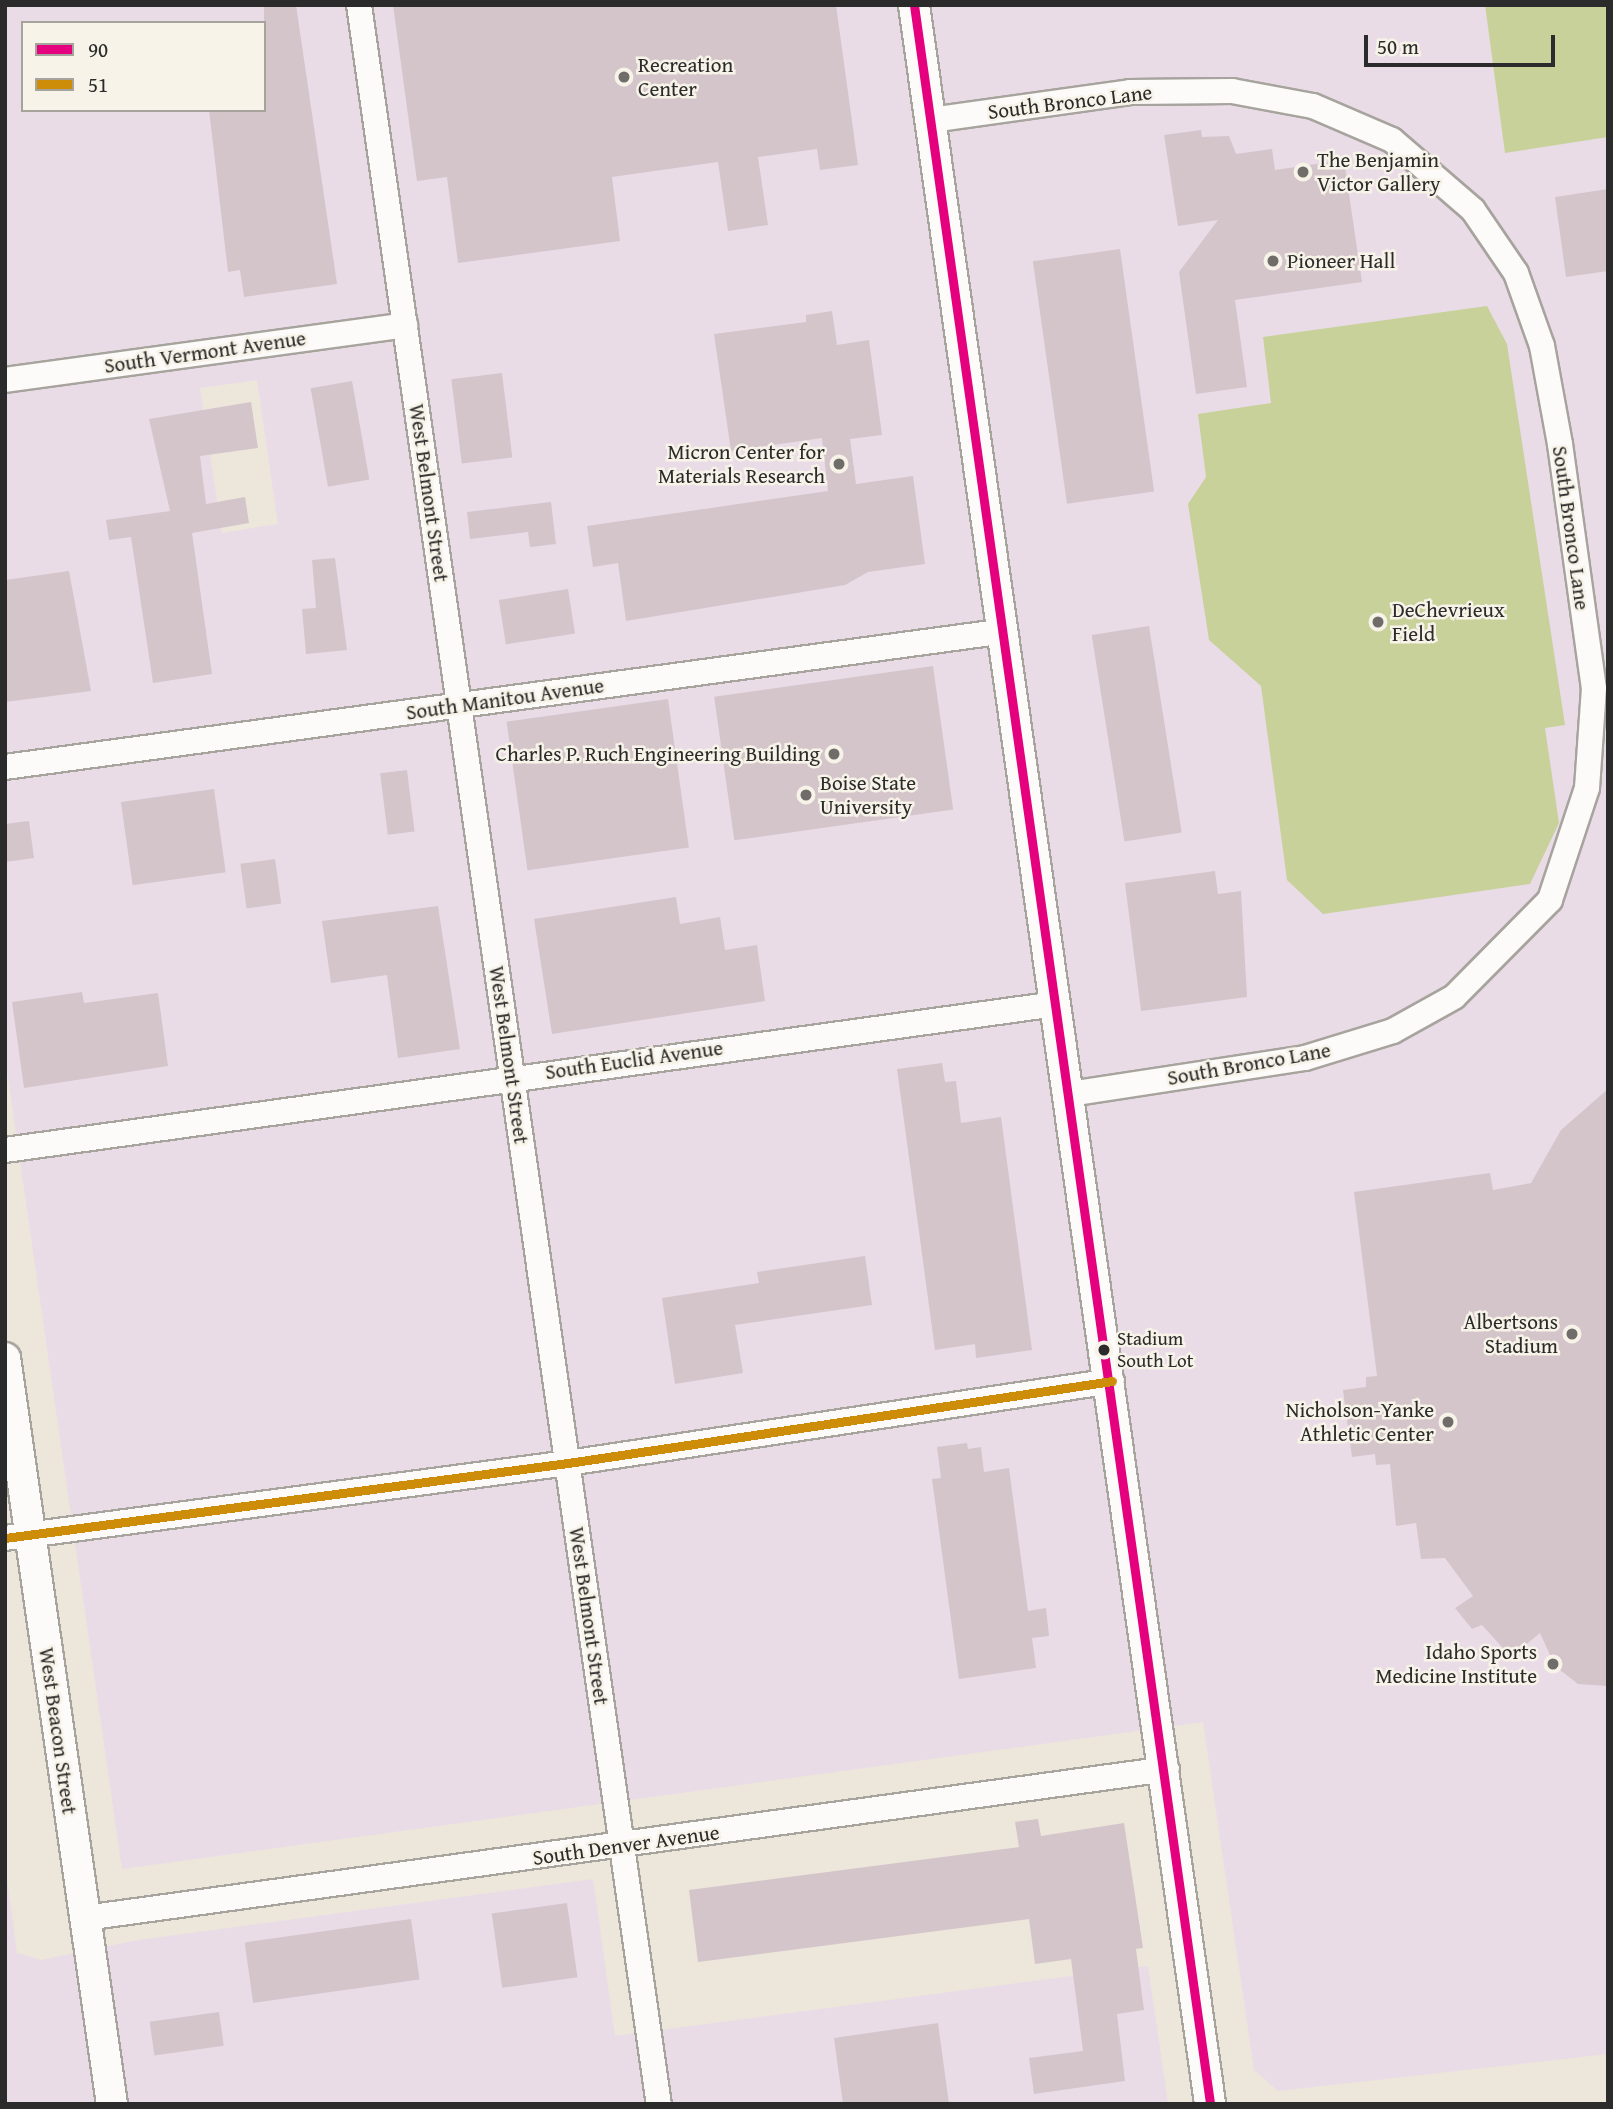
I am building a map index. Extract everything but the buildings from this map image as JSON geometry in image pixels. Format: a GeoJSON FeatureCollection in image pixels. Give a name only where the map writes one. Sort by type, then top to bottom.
{"type":"FeatureCollection","features":[{"type":"Feature","properties":{"kind":"street","name":"West Belmont Street"},"geometry":{"type":"LineString","coordinates":[[359,5],[659,2104]]}},
{"type":"Feature","properties":{"kind":"street"},"geometry":{"type":"LineString","coordinates":[[914,5],[1167,1769],[1210,2104]]}},
{"type":"Feature","properties":{"kind":"street","name":"South Bronco Lane"},"geometry":{"type":"LineString","coordinates":[[931,120],[1130,92],[1232,91],[1313,106],[1392,140],[1473,210],[1516,274],[1542,346],[1560,444],[1594,688],[1587,788],[1550,900],[1454,998],[1392,1031],[1305,1058],[1069,1094]]}},
{"type":"Feature","properties":{"kind":"street","name":"South Vermont Avenue"},"geometry":{"type":"LineString","coordinates":[[5,380],[405,325]]}},
{"type":"Feature","properties":{"kind":"street","name":"South Manitou Avenue"},"geometry":{"type":"LineString","coordinates":[[5,767],[1004,631]]}},
{"type":"Feature","properties":{"kind":"street","name":"South Euclid Avenue"},"geometry":{"type":"LineString","coordinates":[[5,1150],[512,1076],[1056,1004]]}},
{"type":"Feature","properties":{"kind":"street","name":"West Beacon Street"},"geometry":{"type":"LineString","coordinates":[[5,1358],[18,1536],[85,1918],[112,2104]]}},
{"type":"Feature","properties":{"kind":"street"},"geometry":{"type":"LineString","coordinates":[[18,1536],[568,1463],[1112,1381]]}},
{"type":"Feature","properties":{"kind":"street","name":"South Denver Avenue"},"geometry":{"type":"LineString","coordinates":[[85,1918],[1167,1769]]}},
{"type":"Feature","properties":{"kind":"shaded area","name":"Boise State University"},"geometry":{"type":"Polygon","coordinates":[[[5,5],[1608,5],[1608,2054],[1278,2091],[1254,2070],[1203,1722],[122,1869],[5,1057],[5,5]],[[257,380],[200,388],[222,533],[278,524],[257,380]]]}},
{"type":"Feature","properties":{"kind":"shaded area"},"geometry":{"type":"Polygon","coordinates":[[[5,1864],[17,1953],[41,1960],[138,1940],[593,1879],[615,2036],[1148,1966],[1168,2104],[5,2104],[5,1864]]]}},
{"type":"Feature","properties":{"kind":"green space"},"geometry":{"type":"Polygon","coordinates":[[[1485,5],[1608,5],[1608,137],[1505,153],[1485,5]]]}},
{"type":"Feature","properties":{"kind":"green space","name":"DeChevrieux Field"},"geometry":{"type":"Polygon","coordinates":[[[1487,306],[1507,344],[1565,725],[1545,728],[1559,823],[1530,884],[1323,914],[1287,880],[1261,686],[1209,640],[1188,504],[1206,477],[1198,414],[1271,403],[1263,337],[1487,306]]]}},
{"type":"Feature","properties":{"kind":"transit line","name":"90"},"geometry":{"type":"LineString","coordinates":[[914,5],[1210,2104]]}},
{"type":"Feature","properties":{"kind":"transit line","name":"51"},"geometry":{"type":"LineString","coordinates":[[5,1538],[568,1463],[1112,1381]]}},
{"type":"Feature","properties":{"kind":"place","name":"Recreation Center"},"geometry":{"type":"Point","coordinates":[624,77]}},
{"type":"Feature","properties":{"kind":"place","name":"The Benjamin Victor Gallery"},"geometry":{"type":"Point","coordinates":[1303,172]}},
{"type":"Feature","properties":{"kind":"place","name":"Pioneer Hall"},"geometry":{"type":"Point","coordinates":[1273,261]}},
{"type":"Feature","properties":{"kind":"place","name":"Micron Center for Materials Research"},"geometry":{"type":"Point","coordinates":[839,464]}},
{"type":"Feature","properties":{"kind":"place","name":"DeChevrieux Field"},"geometry":{"type":"Point","coordinates":[1378,622]}},
{"type":"Feature","properties":{"kind":"place","name":"Charles P. Ruch Engineering Building"},"geometry":{"type":"Point","coordinates":[834,754]}},
{"type":"Feature","properties":{"kind":"place","name":"Boise State University"},"geometry":{"type":"Point","coordinates":[806,795]}},
{"type":"Feature","properties":{"kind":"place","name":"Albertsons Stadium"},"geometry":{"type":"Point","coordinates":[1572,1334]}},
{"type":"Feature","properties":{"kind":"place","name":"Stadium South Lot"},"geometry":{"type":"Point","coordinates":[1104,1350]}},
{"type":"Feature","properties":{"kind":"place","name":"Nicholson-Yanke Athletic Center"},"geometry":{"type":"Point","coordinates":[1448,1422]}},
{"type":"Feature","properties":{"kind":"place","name":"Idaho Sports Medicine Institute"},"geometry":{"type":"Point","coordinates":[1553,1664]}}]}
